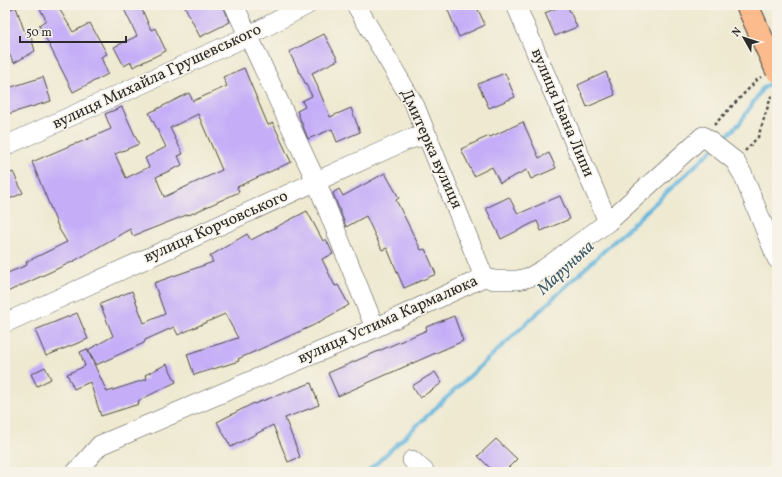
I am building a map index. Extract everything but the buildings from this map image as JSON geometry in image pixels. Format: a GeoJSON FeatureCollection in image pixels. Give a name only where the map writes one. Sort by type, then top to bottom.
{"type":"FeatureCollection","features":[{"type":"Feature","properties":{"kind":"highway"},"geometry":{"type":"LineString","coordinates":[[747,5],[766,47],[771,73]]}},
{"type":"Feature","properties":{"kind":"street"},"geometry":{"type":"LineString","coordinates":[[234,5],[316,181],[375,328]]}},
{"type":"Feature","properties":{"kind":"street","name":"вулиця Михайла Грушевського"},"geometry":{"type":"LineString","coordinates":[[5,146],[248,36],[308,5]]}},
{"type":"Feature","properties":{"kind":"street","name":"Дмитерка вулиця"},"geometry":{"type":"LineString","coordinates":[[356,5],[415,106],[484,277]]}},
{"type":"Feature","properties":{"kind":"street","name":"вулиця Івана Липи"},"geometry":{"type":"LineString","coordinates":[[516,5],[608,222]]}},
{"type":"Feature","properties":{"kind":"street","name":"вулиця Корчовського"},"geometry":{"type":"LineString","coordinates":[[5,323],[407,140],[418,137],[429,138]]}},
{"type":"Feature","properties":{"kind":"street"},"geometry":{"type":"LineString","coordinates":[[710,142],[735,161],[743,174],[777,259]]}},
{"type":"Feature","properties":{"kind":"street","name":"вулиця Устима Кармалюка"},"geometry":{"type":"LineString","coordinates":[[76,472],[100,445],[375,328],[484,277],[494,280],[518,280],[530,277],[544,269],[608,222],[710,142]]}},
{"type":"Feature","properties":{"kind":"path"},"geometry":{"type":"LineString","coordinates":[[710,142],[758,79],[771,73]]}},
{"type":"Feature","properties":{"kind":"path"},"geometry":{"type":"LineString","coordinates":[[735,161],[758,138],[771,97],[777,94]]}},
{"type":"Feature","properties":{"kind":"waterway","name":"Марунька"},"geometry":{"type":"LineString","coordinates":[[719,143],[740,123],[762,89],[777,79]]}},
{"type":"Feature","properties":{"kind":"waterway","name":"Марунька"},"geometry":{"type":"LineString","coordinates":[[367,472],[713,149]]}}]}
